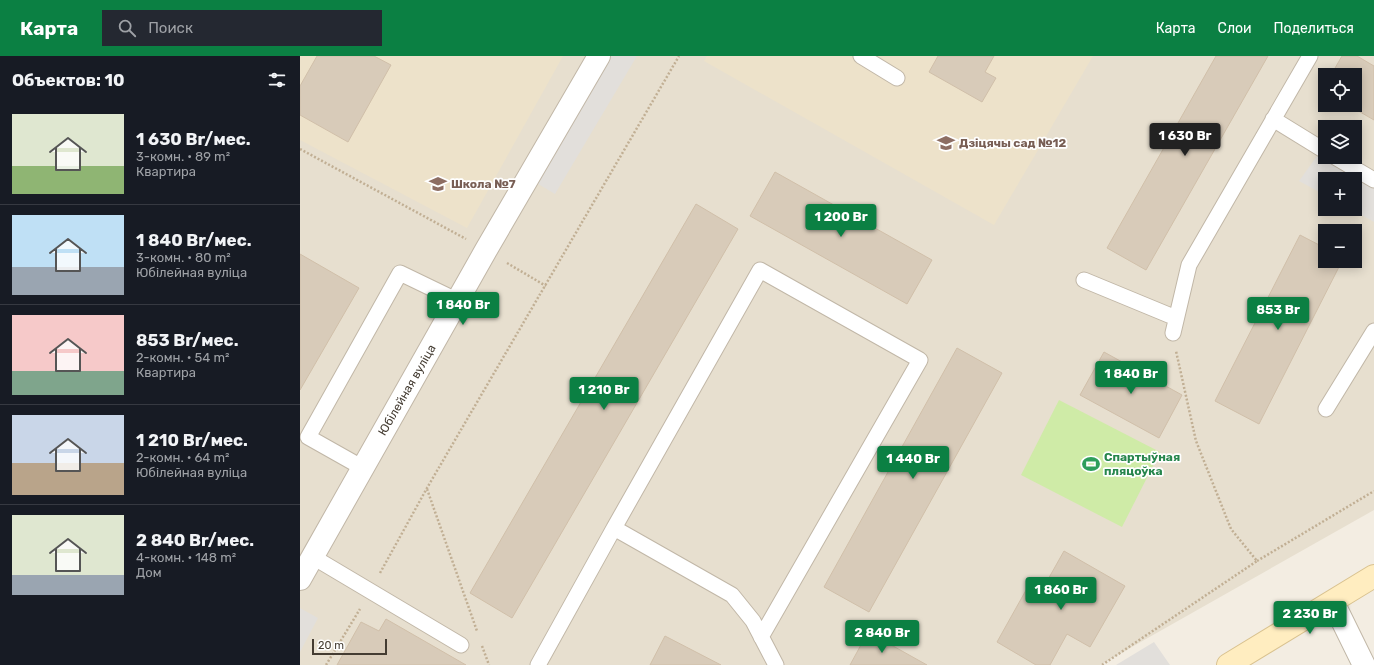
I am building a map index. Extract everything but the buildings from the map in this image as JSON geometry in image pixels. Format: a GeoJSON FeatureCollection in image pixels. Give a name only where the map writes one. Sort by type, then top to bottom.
{"type":"FeatureCollection","features":[{"type":"Feature","properties":{"kind":"main road"},"geometry":{"type":"LineString","coordinates":[[1228,665],[1374,576]]}},
{"type":"Feature","properties":{"kind":"street","name":"Юбілейная вуліца"},"geometry":{"type":"LineString","coordinates":[[300,579],[486,250],[599,56]]}},
{"type":"Feature","properties":{"kind":"street"},"geometry":{"type":"LineString","coordinates":[[1333,602],[1364,665]]}},
{"type":"Feature","properties":{"kind":"lane"},"geometry":{"type":"LineString","coordinates":[[861,56],[897,78]]}},
{"type":"Feature","properties":{"kind":"lane"},"geometry":{"type":"LineString","coordinates":[[1172,333],[1190,265],[1310,56]]}},
{"type":"Feature","properties":{"kind":"lane"},"geometry":{"type":"LineString","coordinates":[[1273,119],[1318,147]]}},
{"type":"Feature","properties":{"kind":"lane"},"geometry":{"type":"LineString","coordinates":[[1347,164],[1374,180]]}},
{"type":"Feature","properties":{"kind":"lane"},"geometry":{"type":"LineString","coordinates":[[538,665],[760,270],[920,360],[761,637]]}},
{"type":"Feature","properties":{"kind":"lane"},"geometry":{"type":"LineString","coordinates":[[363,468],[308,437],[400,273],[458,301]]}},
{"type":"Feature","properties":{"kind":"lane"},"geometry":{"type":"LineString","coordinates":[[1084,280],[1176,318]]}},
{"type":"Feature","properties":{"kind":"lane"},"geometry":{"type":"LineString","coordinates":[[1326,409],[1374,331]]}},
{"type":"Feature","properties":{"kind":"lane"},"geometry":{"type":"LineString","coordinates":[[614,528],[732,595],[753,621],[776,665]]}},
{"type":"Feature","properties":{"kind":"lane"},"geometry":{"type":"LineString","coordinates":[[313,557],[461,645]]}},
{"type":"Feature","properties":{"kind":"path"},"geometry":{"type":"LineString","coordinates":[[326,665],[370,592],[427,488],[679,56]]}},
{"type":"Feature","properties":{"kind":"path"},"geometry":{"type":"LineString","coordinates":[[300,149],[486,250],[546,286]]}},
{"type":"Feature","properties":{"kind":"path"},"geometry":{"type":"LineString","coordinates":[[1172,333],[1196,441],[1231,529],[1257,561]]}},
{"type":"Feature","properties":{"kind":"path"},"geometry":{"type":"LineString","coordinates":[[427,488],[478,636]]}},
{"type":"Feature","properties":{"kind":"path"},"geometry":{"type":"LineString","coordinates":[[1102,665],[1257,561],[1374,492]]}},
{"type":"Feature","properties":{"kind":"path"},"geometry":{"type":"LineString","coordinates":[[481,643],[489,665]]}},
{"type":"Feature","properties":{"kind":"shaded area"},"geometry":{"type":"Polygon","coordinates":[[[300,56],[1374,56],[1374,510],[1100,665],[300,665],[300,56]]]}},
{"type":"Feature","properties":{"kind":"shaded area","name":"Школа №7"},"geometry":{"type":"Polygon","coordinates":[[[300,56],[563,56],[467,228],[300,140],[300,56]]]}},
{"type":"Feature","properties":{"kind":"shaded area"},"geometry":{"type":"Polygon","coordinates":[[[609,56],[637,56],[555,194],[535,182],[609,56]]]}},
{"type":"Feature","properties":{"kind":"shaded area","name":"Дзіцячы сад №12"},"geometry":{"type":"Polygon","coordinates":[[[707,56],[1093,56],[994,225],[704,61],[707,56]]]}},
{"type":"Feature","properties":{"kind":"shaded area"},"geometry":{"type":"Polygon","coordinates":[[[1318,155],[1318,164],[1347,164],[1361,172],[1318,172],[1318,191],[1299,181],[1318,155]]]}},
{"type":"Feature","properties":{"kind":"shaded area"},"geometry":{"type":"Polygon","coordinates":[[[1362,173],[1374,180],[1374,222],[1362,215],[1362,173]]]}},
{"type":"Feature","properties":{"kind":"shaded area"},"geometry":{"type":"Polygon","coordinates":[[[300,608],[318,618],[300,652],[300,608]]]}},
{"type":"Feature","properties":{"kind":"shaded area"},"geometry":{"type":"Polygon","coordinates":[[[1154,642],[1170,665],[1116,665],[1154,642]]]}},
{"type":"Feature","properties":{"kind":"green space","name":"Спартыўная пляцоўка"},"geometry":{"type":"Polygon","coordinates":[[[1059,400],[1160,452],[1122,527],[1021,475],[1059,400]]]}},
{"type":"Feature","properties":{"kind":"place","name":"Дзіцячы сад №12"},"geometry":{"type":"Point","coordinates":[946,143]}},
{"type":"Feature","properties":{"kind":"place","name":"Школа №7"},"geometry":{"type":"Point","coordinates":[438,184]}},
{"type":"Feature","properties":{"kind":"place","name":"Спартыўная пляцоўка"},"geometry":{"type":"Point","coordinates":[1091,464]}}]}
